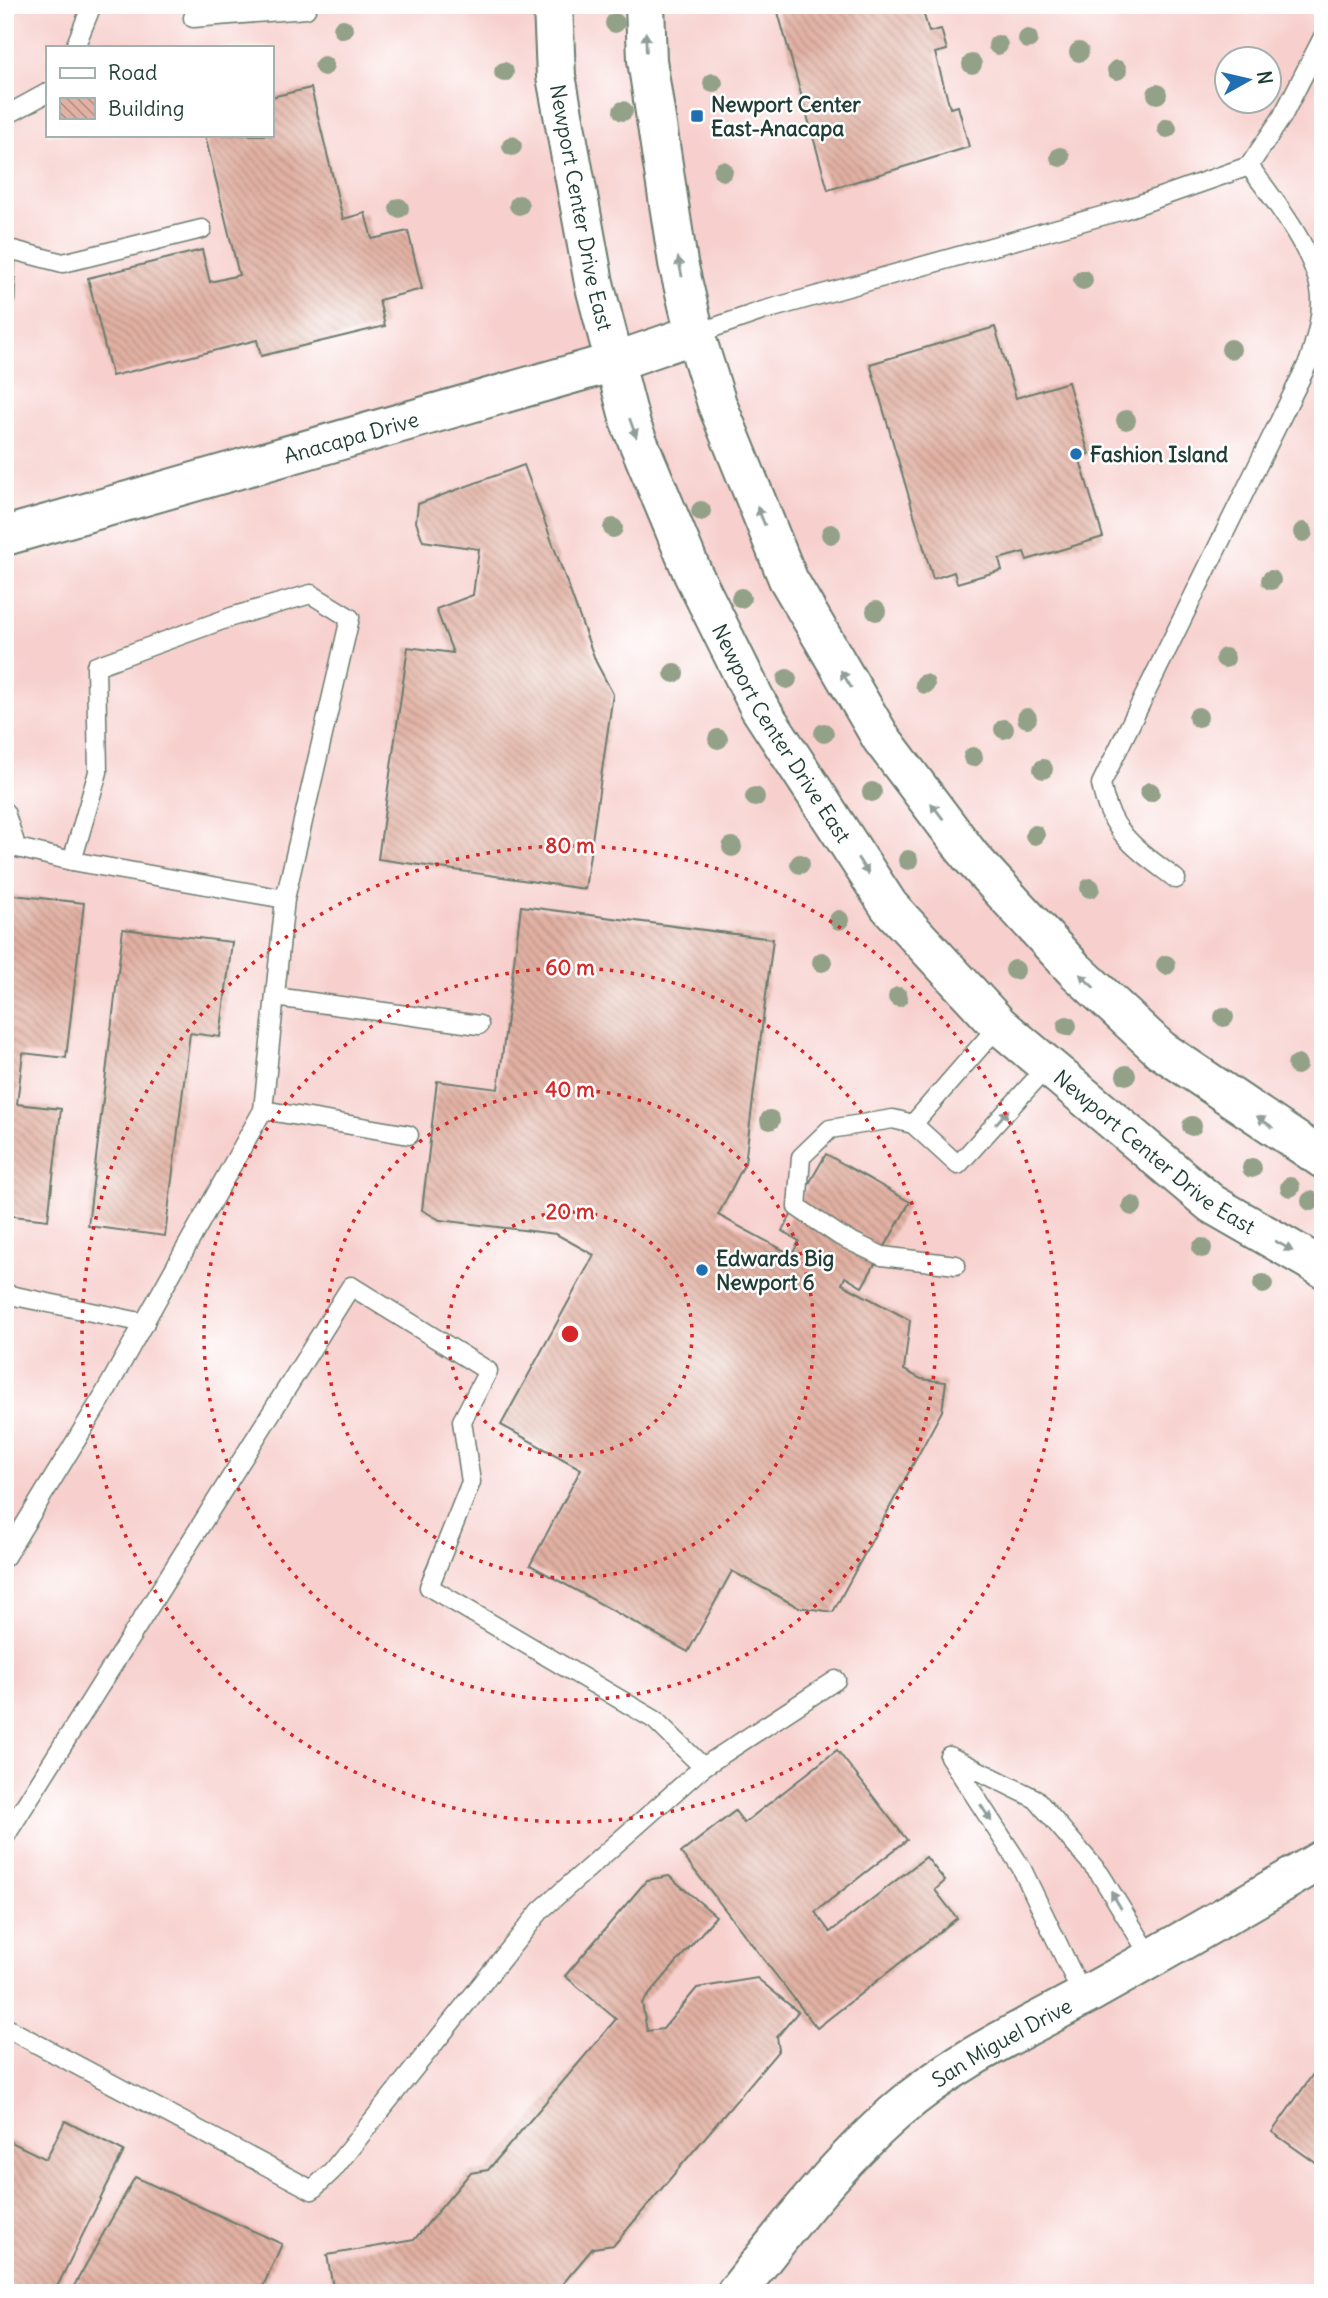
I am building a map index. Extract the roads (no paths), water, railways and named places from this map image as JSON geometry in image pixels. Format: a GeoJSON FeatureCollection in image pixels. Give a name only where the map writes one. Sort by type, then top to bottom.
{"type":"FeatureCollection","features":[{"type":"Feature","properties":{"kind":"main road","name":"Newport Center Drive East"},"geometry":{"type":"LineString","coordinates":[[553,5],[556,76],[594,283],[631,425],[688,561],[759,707],[889,906],[999,1025],[1046,1068],[1212,1204],[1323,1268]]}},
{"type":"Feature","properties":{"kind":"main road"},"geometry":{"type":"LineString","coordinates":[[645,5],[647,60],[678,263],[695,334],[717,404],[788,579],[881,738],[970,856],[1074,969],[1161,1051],[1323,1159]]}},
{"type":"Feature","properties":{"kind":"main road","name":"Anacapa Drive"},"geometry":{"type":"LineString","coordinates":[[5,536],[614,362],[695,334]]}},
{"type":"Feature","properties":{"kind":"main road","name":"San Miguel Drive"},"geometry":{"type":"LineString","coordinates":[[736,2293],[810,2199],[898,2110],[955,2065],[1152,1959],[1323,1859]]}},
{"type":"Feature","properties":{"kind":"lane"},"geometry":{"type":"LineString","coordinates":[[75,46],[92,5]]}},
{"type":"Feature","properties":{"kind":"lane"},"geometry":{"type":"LineString","coordinates":[[197,5],[193,18],[306,9],[308,5]]}},
{"type":"Feature","properties":{"kind":"lane"},"geometry":{"type":"LineString","coordinates":[[695,334],[762,311],[1123,209],[1249,166],[1282,117],[1323,37]]}},
{"type":"Feature","properties":{"kind":"lane"},"geometry":{"type":"LineString","coordinates":[[5,116],[46,94]]}},
{"type":"Feature","properties":{"kind":"lane"},"geometry":{"type":"LineString","coordinates":[[1176,878],[1125,838],[1106,810],[1101,784],[1308,361],[1318,328],[1321,296],[1311,264],[1272,197],[1249,166]]}},
{"type":"Feature","properties":{"kind":"lane"},"geometry":{"type":"LineString","coordinates":[[5,300],[6,248],[63,263],[202,229]]}},
{"type":"Feature","properties":{"kind":"lane"},"geometry":{"type":"LineString","coordinates":[[5,1556],[13,1530],[145,1323],[263,1110],[285,899],[350,618],[312,594],[231,617],[96,666],[98,772],[72,861]]}},
{"type":"Feature","properties":{"kind":"lane"},"geometry":{"type":"LineString","coordinates":[[5,812],[11,845],[72,861],[285,899]]}},
{"type":"Feature","properties":{"kind":"lane"},"geometry":{"type":"LineString","coordinates":[[275,997],[479,1025]]}},
{"type":"Feature","properties":{"kind":"lane"},"geometry":{"type":"LineString","coordinates":[[913,1124],[999,1025]]}},
{"type":"Feature","properties":{"kind":"lane"},"geometry":{"type":"LineString","coordinates":[[957,1265],[882,1256],[840,1236],[797,1207],[801,1157],[830,1129],[893,1118],[913,1124],[958,1165],[1046,1068]]}},
{"type":"Feature","properties":{"kind":"lane"},"geometry":{"type":"LineString","coordinates":[[263,1110],[409,1135]]}},
{"type":"Feature","properties":{"kind":"lane"},"geometry":{"type":"LineString","coordinates":[[5,1837],[351,1286],[488,1371],[463,1421],[471,1482],[429,1587],[655,1720],[703,1767]]}},
{"type":"Feature","properties":{"kind":"lane"},"geometry":{"type":"LineString","coordinates":[[5,1294],[145,1323]]}},
{"type":"Feature","properties":{"kind":"lane"},"geometry":{"type":"LineString","coordinates":[[5,2027],[312,2190],[332,2171],[541,1910],[703,1767],[836,1680]]}},
{"type":"Feature","properties":{"kind":"lane"},"geometry":{"type":"LineString","coordinates":[[1083,1996],[1021,1867],[949,1756],[1036,1800],[1100,1874],[1152,1959]]}},
{"type":"Feature","properties":{"kind":"place","name":"Newport Center East-Anacapa"},"geometry":{"type":"Point","coordinates":[697,116]}},
{"type":"Feature","properties":{"kind":"place","name":"Fashion Island"},"geometry":{"type":"Point","coordinates":[1076,454]}},
{"type":"Feature","properties":{"kind":"place","name":"Edwards Big Newport 6"},"geometry":{"type":"Point","coordinates":[702,1270]}}]}
